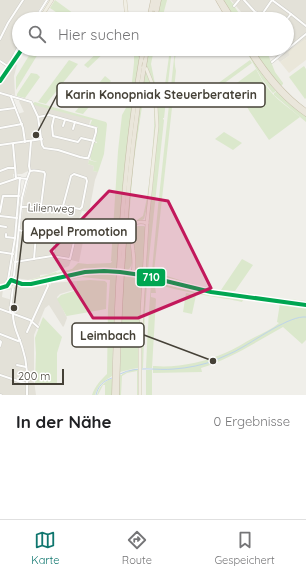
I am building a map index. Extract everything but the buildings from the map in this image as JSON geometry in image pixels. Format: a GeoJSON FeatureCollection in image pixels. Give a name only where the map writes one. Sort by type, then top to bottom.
{"type":"FeatureCollection","features":[{"type":"Feature","properties":{"kind":"highway"},"geometry":{"type":"LineString","coordinates":[[152,12],[153,0]]}},
{"type":"Feature","properties":{"kind":"highway"},"geometry":{"type":"LineString","coordinates":[[154,12],[158,0]]}},
{"type":"Feature","properties":{"kind":"highway"},"geometry":{"type":"LineString","coordinates":[[218,0],[225,12]]}},
{"type":"Feature","properties":{"kind":"highway"},"geometry":{"type":"LineString","coordinates":[[221,0],[229,12]]}},
{"type":"Feature","properties":{"kind":"highway"},"geometry":{"type":"LineString","coordinates":[[117,395],[121,283],[126,212],[132,150],[145,68],[141,56]]}},
{"type":"Feature","properties":{"kind":"highway"},"geometry":{"type":"LineString","coordinates":[[114,395],[118,282],[123,202],[130,137],[145,56]]}},
{"type":"Feature","properties":{"kind":"highway"},"geometry":{"type":"LineString","coordinates":[[252,56],[259,67],[288,101],[306,114]]}},
{"type":"Feature","properties":{"kind":"highway"},"geometry":{"type":"LineString","coordinates":[[256,56],[278,86],[306,111]]}},
{"type":"Feature","properties":{"kind":"main road"},"geometry":{"type":"LineString","coordinates":[[44,12],[52,0]]}},
{"type":"Feature","properties":{"kind":"main road"},"geometry":{"type":"LineString","coordinates":[[125,0],[126,12]]}},
{"type":"Feature","properties":{"kind":"main road"},"geometry":{"type":"LineString","coordinates":[[1,79],[15,56]]}},
{"type":"Feature","properties":{"kind":"main road"},"geometry":{"type":"LineString","coordinates":[[140,395],[147,224],[157,122],[152,83],[145,68]]}},
{"type":"Feature","properties":{"kind":"main road"},"geometry":{"type":"LineString","coordinates":[[142,275],[134,268],[130,233],[134,226],[142,222],[148,214]]}},
{"type":"Feature","properties":{"kind":"main road"},"geometry":{"type":"LineString","coordinates":[[142,222],[147,224]]}},
{"type":"Feature","properties":{"kind":"main road"},"geometry":{"type":"LineString","coordinates":[[134,226],[147,224]]}},
{"type":"Feature","properties":{"kind":"main road"},"geometry":{"type":"LineString","coordinates":[[130,273],[133,263]]}},
{"type":"Feature","properties":{"kind":"main road"},"geometry":{"type":"LineString","coordinates":[[130,273],[134,268]]}},
{"type":"Feature","properties":{"kind":"main road"},"geometry":{"type":"LineString","coordinates":[[0,288],[6,287],[12,283],[33,284],[78,273],[92,271],[114,271],[142,275],[203,291],[306,305]]}},
{"type":"Feature","properties":{"kind":"street"},"geometry":{"type":"LineString","coordinates":[[15,12],[23,0]]}},
{"type":"Feature","properties":{"kind":"street"},"geometry":{"type":"LineString","coordinates":[[39,12],[47,0]]}},
{"type":"Feature","properties":{"kind":"street"},"geometry":{"type":"LineString","coordinates":[[234,6],[239,0]]}},
{"type":"Feature","properties":{"kind":"street"},"geometry":{"type":"LineString","coordinates":[[244,0],[255,12]]}},
{"type":"Feature","properties":{"kind":"street"},"geometry":{"type":"LineString","coordinates":[[263,12],[272,0],[288,12]]}},
{"type":"Feature","properties":{"kind":"street"},"geometry":{"type":"LineString","coordinates":[[294,16],[306,26]]}},
{"type":"Feature","properties":{"kind":"street"},"geometry":{"type":"LineString","coordinates":[[0,39],[12,17]]}},
{"type":"Feature","properties":{"kind":"street"},"geometry":{"type":"LineString","coordinates":[[294,43],[306,34]]}},
{"type":"Feature","properties":{"kind":"street"},"geometry":{"type":"LineString","coordinates":[[272,62],[278,56]]}},
{"type":"Feature","properties":{"kind":"street"},"geometry":{"type":"LineString","coordinates":[[0,61],[9,67]]}},
{"type":"Feature","properties":{"kind":"street"},"geometry":{"type":"LineString","coordinates":[[0,92],[31,102],[38,118],[42,145],[44,148],[88,158],[94,141],[96,128],[47,115],[38,118]]}},
{"type":"Feature","properties":{"kind":"street"},"geometry":{"type":"LineString","coordinates":[[11,96],[22,124],[26,142]]}},
{"type":"Feature","properties":{"kind":"street"},"geometry":{"type":"LineString","coordinates":[[0,110],[15,108]]}},
{"type":"Feature","properties":{"kind":"street"},"geometry":{"type":"LineString","coordinates":[[54,117],[52,126],[53,136],[78,142],[81,138],[94,141]]}},
{"type":"Feature","properties":{"kind":"street"},"geometry":{"type":"LineString","coordinates":[[63,126],[65,120]]}},
{"type":"Feature","properties":{"kind":"street"},"geometry":{"type":"LineString","coordinates":[[73,129],[75,122]]}},
{"type":"Feature","properties":{"kind":"street"},"geometry":{"type":"LineString","coordinates":[[0,128],[22,124]]}},
{"type":"Feature","properties":{"kind":"street"},"geometry":{"type":"LineString","coordinates":[[0,145],[42,139]]}},
{"type":"Feature","properties":{"kind":"street"},"geometry":{"type":"LineString","coordinates":[[10,312],[13,254],[18,219],[27,178],[30,171],[31,141]]}},
{"type":"Feature","properties":{"kind":"street"},"geometry":{"type":"LineString","coordinates":[[13,143],[16,178]]}},
{"type":"Feature","properties":{"kind":"street"},"geometry":{"type":"LineString","coordinates":[[0,171],[8,168],[15,168]]}},
{"type":"Feature","properties":{"kind":"street"},"geometry":{"type":"LineString","coordinates":[[30,171],[44,172],[45,174],[41,207]]}},
{"type":"Feature","properties":{"kind":"street","name":"Lilienweg"},"geometry":{"type":"LineString","coordinates":[[21,207],[63,206],[80,209],[82,208],[87,179],[74,174],[71,176],[63,206]]}},
{"type":"Feature","properties":{"kind":"street"},"geometry":{"type":"LineString","coordinates":[[0,184],[16,178],[27,178]]}},
{"type":"Feature","properties":{"kind":"street"},"geometry":{"type":"LineString","coordinates":[[12,283],[19,230],[18,219],[20,178]]}},
{"type":"Feature","properties":{"kind":"street"},"geometry":{"type":"LineString","coordinates":[[0,212],[3,196],[19,196]]}},
{"type":"Feature","properties":{"kind":"street"},"geometry":{"type":"LineString","coordinates":[[0,216],[18,219]]}},
{"type":"Feature","properties":{"kind":"street"},"geometry":{"type":"LineString","coordinates":[[15,262],[52,256],[70,259],[77,229],[76,226],[62,222],[52,256]]}},
{"type":"Feature","properties":{"kind":"street"},"geometry":{"type":"LineString","coordinates":[[0,226],[6,227]]}},
{"type":"Feature","properties":{"kind":"street"},"geometry":{"type":"LineString","coordinates":[[19,230],[36,235],[34,259]]}},
{"type":"Feature","properties":{"kind":"street"},"geometry":{"type":"LineString","coordinates":[[6,234],[6,237],[15,238]]}},
{"type":"Feature","properties":{"kind":"street"},"geometry":{"type":"LineString","coordinates":[[0,252],[16,254]]}},
{"type":"Feature","properties":{"kind":"street"},"geometry":{"type":"LineString","coordinates":[[27,332],[48,286],[47,280]]}},
{"type":"Feature","properties":{"kind":"street"},"geometry":{"type":"LineString","coordinates":[[0,309],[27,318],[38,327]]}},
{"type":"Feature","properties":{"kind":"street"},"geometry":{"type":"LineString","coordinates":[[13,314],[24,351],[27,395]]}},
{"type":"Feature","properties":{"kind":"street"},"geometry":{"type":"LineString","coordinates":[[0,334],[18,341],[20,340]]}},
{"type":"Feature","properties":{"kind":"street"},"geometry":{"type":"LineString","coordinates":[[0,346],[1,341]]}},
{"type":"Feature","properties":{"kind":"street"},"geometry":{"type":"LineString","coordinates":[[17,365],[26,367]]}},
{"type":"Feature","properties":{"kind":"street"},"geometry":{"type":"LineString","coordinates":[[0,375],[27,384]]}},
{"type":"Feature","properties":{"kind":"highlighted area"},"geometry":{"type":"Polygon","coordinates":[[[109,191],[168,201],[211,288],[138,318],[93,318],[51,251],[109,191]]]}},
{"type":"Feature","properties":{"kind":"shaded area"},"geometry":{"type":"Polygon","coordinates":[[[0,0],[45,0],[37,12],[12,12],[13,56],[9,64],[0,59],[0,0]]]}},
{"type":"Feature","properties":{"kind":"shaded area"},"geometry":{"type":"Polygon","coordinates":[[[231,0],[306,0],[306,41],[305,40],[294,49],[294,12],[241,12],[231,0]]]}},
{"type":"Feature","properties":{"kind":"shaded area"},"geometry":{"type":"Polygon","coordinates":[[[305,39],[306,60],[289,73],[280,62],[289,56],[294,56],[294,47],[305,39]]]}},
{"type":"Feature","properties":{"kind":"shaded area"},"geometry":{"type":"Polygon","coordinates":[[[275,56],[289,56],[280,62],[275,56]]]}},
{"type":"Feature","properties":{"kind":"shaded area"},"geometry":{"type":"Polygon","coordinates":[[[14,63],[17,65],[14,76],[15,95],[9,94],[8,96],[10,97],[17,114],[24,112],[19,101],[20,100],[29,103],[32,106],[35,104],[91,119],[88,127],[94,129],[95,131],[88,156],[84,159],[89,160],[88,164],[94,166],[93,171],[98,172],[89,212],[82,211],[79,219],[87,221],[79,262],[71,260],[69,266],[28,280],[16,278],[16,266],[19,263],[17,259],[24,198],[31,171],[22,174],[13,174],[14,180],[19,179],[13,253],[6,285],[0,286],[0,95],[2,92],[0,91],[0,84],[14,63]]]}},
{"type":"Feature","properties":{"kind":"shaded area"},"geometry":{"type":"Polygon","coordinates":[[[77,281],[77,289],[60,294],[57,297],[67,318],[64,326],[63,327],[49,305],[45,308],[34,335],[34,381],[36,395],[0,395],[0,289],[3,289],[2,297],[12,300],[14,288],[46,285],[50,286],[51,283],[77,281]]]}},
{"type":"Feature","properties":{"kind":"green space"},"geometry":{"type":"Polygon","coordinates":[[[55,0],[71,12],[56,12],[50,8],[55,0]]]}},
{"type":"Feature","properties":{"kind":"green space"},"geometry":{"type":"Polygon","coordinates":[[[161,0],[167,0],[164,12],[158,12],[161,0]]]}},
{"type":"Feature","properties":{"kind":"green space"},"geometry":{"type":"Polygon","coordinates":[[[223,0],[230,0],[233,4],[234,3],[234,6],[238,12],[230,12],[223,0]]]}},
{"type":"Feature","properties":{"kind":"green space"},"geometry":{"type":"Polygon","coordinates":[[[29,56],[37,56],[16,90],[16,77],[29,56]]]}},
{"type":"Feature","properties":{"kind":"green space"},"geometry":{"type":"Polygon","coordinates":[[[94,56],[101,56],[88,68],[84,65],[94,56]]]}},
{"type":"Feature","properties":{"kind":"green space"},"geometry":{"type":"Polygon","coordinates":[[[134,56],[139,56],[120,218],[112,376],[100,385],[95,395],[92,395],[98,384],[107,374],[110,280],[82,277],[51,281],[86,273],[116,273],[116,269],[83,270],[32,282],[30,280],[72,269],[78,263],[111,263],[112,261],[118,151],[122,115],[130,99],[134,56]]]}},
{"type":"Feature","properties":{"kind":"green space"},"geometry":{"type":"Polygon","coordinates":[[[148,56],[153,56],[151,64],[155,84],[165,87],[169,56],[171,56],[163,118],[149,258],[143,368],[141,368],[150,207],[158,124],[157,106],[150,76],[146,66],[148,56]]]}},
{"type":"Feature","properties":{"kind":"green space"},"geometry":{"type":"Polygon","coordinates":[[[174,56],[176,56],[176,71],[153,281],[156,293],[151,293],[151,297],[156,299],[152,368],[146,368],[148,328],[154,248],[174,56]]]}},
{"type":"Feature","properties":{"kind":"green space"},"geometry":{"type":"Polygon","coordinates":[[[249,56],[252,56],[278,92],[278,94],[279,93],[306,115],[306,122],[274,95],[276,91],[273,93],[262,79],[249,56]]]}},
{"type":"Feature","properties":{"kind":"green space"},"geometry":{"type":"Polygon","coordinates":[[[257,56],[269,56],[275,72],[283,84],[280,87],[257,56]]]}},
{"type":"Feature","properties":{"kind":"green space"},"geometry":{"type":"Polygon","coordinates":[[[69,60],[78,64],[46,104],[38,102],[69,60]]]}},
{"type":"Feature","properties":{"kind":"green space"},"geometry":{"type":"Polygon","coordinates":[[[250,60],[252,63],[204,98],[202,95],[250,60]]]}},
{"type":"Feature","properties":{"kind":"green space"},"geometry":{"type":"Polygon","coordinates":[[[304,66],[306,69],[305,99],[289,77],[304,66]]]}},
{"type":"Feature","properties":{"kind":"green space"},"geometry":{"type":"Polygon","coordinates":[[[256,69],[273,95],[300,117],[269,140],[234,85],[256,69]]]}},
{"type":"Feature","properties":{"kind":"green space"},"geometry":{"type":"Polygon","coordinates":[[[146,70],[155,99],[156,125],[147,208],[144,219],[132,225],[129,224],[132,263],[128,270],[124,270],[128,203],[136,129],[146,70]],[[143,100],[133,166],[129,220],[129,223],[131,224],[143,216],[146,202],[154,136],[153,101],[143,100]]]}},
{"type":"Feature","properties":{"kind":"green space"},"geometry":{"type":"Polygon","coordinates":[[[31,73],[37,74],[40,77],[25,98],[17,96],[17,94],[31,73]]]}},
{"type":"Feature","properties":{"kind":"green space"},"geometry":{"type":"Polygon","coordinates":[[[105,76],[111,81],[83,114],[75,112],[105,76]]]}},
{"type":"Feature","properties":{"kind":"green space"},"geometry":{"type":"Polygon","coordinates":[[[35,102],[106,122],[104,154],[98,172],[93,171],[94,166],[88,164],[89,160],[97,162],[91,160],[90,157],[94,142],[97,143],[95,141],[97,131],[96,128],[98,128],[90,125],[92,120],[34,105],[33,103],[35,102]]]}},
{"type":"Feature","properties":{"kind":"green space"},"geometry":{"type":"Polygon","coordinates":[[[224,132],[242,143],[233,150],[215,139],[224,132]]]}},
{"type":"Feature","properties":{"kind":"green space"},"geometry":{"type":"Polygon","coordinates":[[[144,226],[146,228],[144,274],[136,270],[134,266],[132,234],[134,228],[144,226]]]}},
{"type":"Feature","properties":{"kind":"green space"},"geometry":{"type":"Polygon","coordinates":[[[242,259],[253,265],[235,291],[247,292],[221,290],[242,259]]]}},
{"type":"Feature","properties":{"kind":"green space"},"geometry":{"type":"Polygon","coordinates":[[[124,273],[143,278],[139,366],[138,368],[120,372],[124,273]]]}},
{"type":"Feature","properties":{"kind":"green space"},"geometry":{"type":"Polygon","coordinates":[[[157,273],[200,286],[245,293],[247,295],[225,294],[156,278],[155,274],[157,273]]]}},
{"type":"Feature","properties":{"kind":"green space"},"geometry":{"type":"Polygon","coordinates":[[[154,280],[240,298],[232,297],[243,300],[242,302],[176,289],[155,284],[154,280]]]}},
{"type":"Feature","properties":{"kind":"green space"},"geometry":{"type":"Polygon","coordinates":[[[77,281],[105,281],[107,283],[106,309],[67,317],[57,299],[61,295],[77,290],[77,281]]]}},
{"type":"Feature","properties":{"kind":"green space"},"geometry":{"type":"Polygon","coordinates":[[[247,292],[252,295],[306,301],[306,303],[251,296],[247,292]]]}},
{"type":"Feature","properties":{"kind":"green space"},"geometry":{"type":"Polygon","coordinates":[[[186,293],[196,295],[192,314],[183,312],[186,293]]]}},
{"type":"Feature","properties":{"kind":"green space"},"geometry":{"type":"Polygon","coordinates":[[[280,303],[306,306],[306,340],[302,344],[283,327],[233,355],[201,368],[202,372],[153,373],[153,366],[190,364],[209,359],[229,351],[267,331],[279,323],[277,322],[280,303]]]}},
{"type":"Feature","properties":{"kind":"green space"},"geometry":{"type":"Polygon","coordinates":[[[43,317],[62,337],[57,353],[57,384],[35,383],[35,338],[43,317]]]}},
{"type":"Feature","properties":{"kind":"green space"},"geometry":{"type":"Polygon","coordinates":[[[134,369],[138,369],[139,371],[139,395],[137,395],[137,371],[127,373],[122,376],[121,395],[119,395],[120,375],[134,369]]]}},
{"type":"Feature","properties":{"kind":"green space"},"geometry":{"type":"Polygon","coordinates":[[[146,370],[152,370],[152,395],[146,395],[146,370]]]}},
{"type":"Feature","properties":{"kind":"green space"},"geometry":{"type":"Polygon","coordinates":[[[112,379],[112,395],[105,395],[105,385],[103,385],[97,395],[99,390],[105,382],[112,379]]]}},
{"type":"Feature","properties":{"kind":"waterway"},"geometry":{"type":"LineString","coordinates":[[120,374],[127,371],[140,369],[174,369],[190,367],[216,360],[282,324],[299,317],[306,317]]}},
{"type":"Feature","properties":{"kind":"waterway"},"geometry":{"type":"LineString","coordinates":[[96,395],[101,384],[112,378]]}},
{"type":"Feature","properties":{"kind":"transit line","name":"710"},"geometry":{"type":"LineString","coordinates":[[0,81],[17,56]]}},
{"type":"Feature","properties":{"kind":"transit line","name":"710"},"geometry":{"type":"LineString","coordinates":[[0,288],[7,286],[11,280],[22,284],[31,284],[85,272],[104,271],[141,275],[211,292],[306,305]]}},
{"type":"Feature","properties":{"kind":"place","name":"Karin Konopniak Steuerberaterin"},"geometry":{"type":"Point","coordinates":[36,135]}},
{"type":"Feature","properties":{"kind":"place","name":"Appel Promotion"},"geometry":{"type":"Point","coordinates":[14,308]}},
{"type":"Feature","properties":{"kind":"place","name":"Leimbach"},"geometry":{"type":"Point","coordinates":[213,361]}}]}
